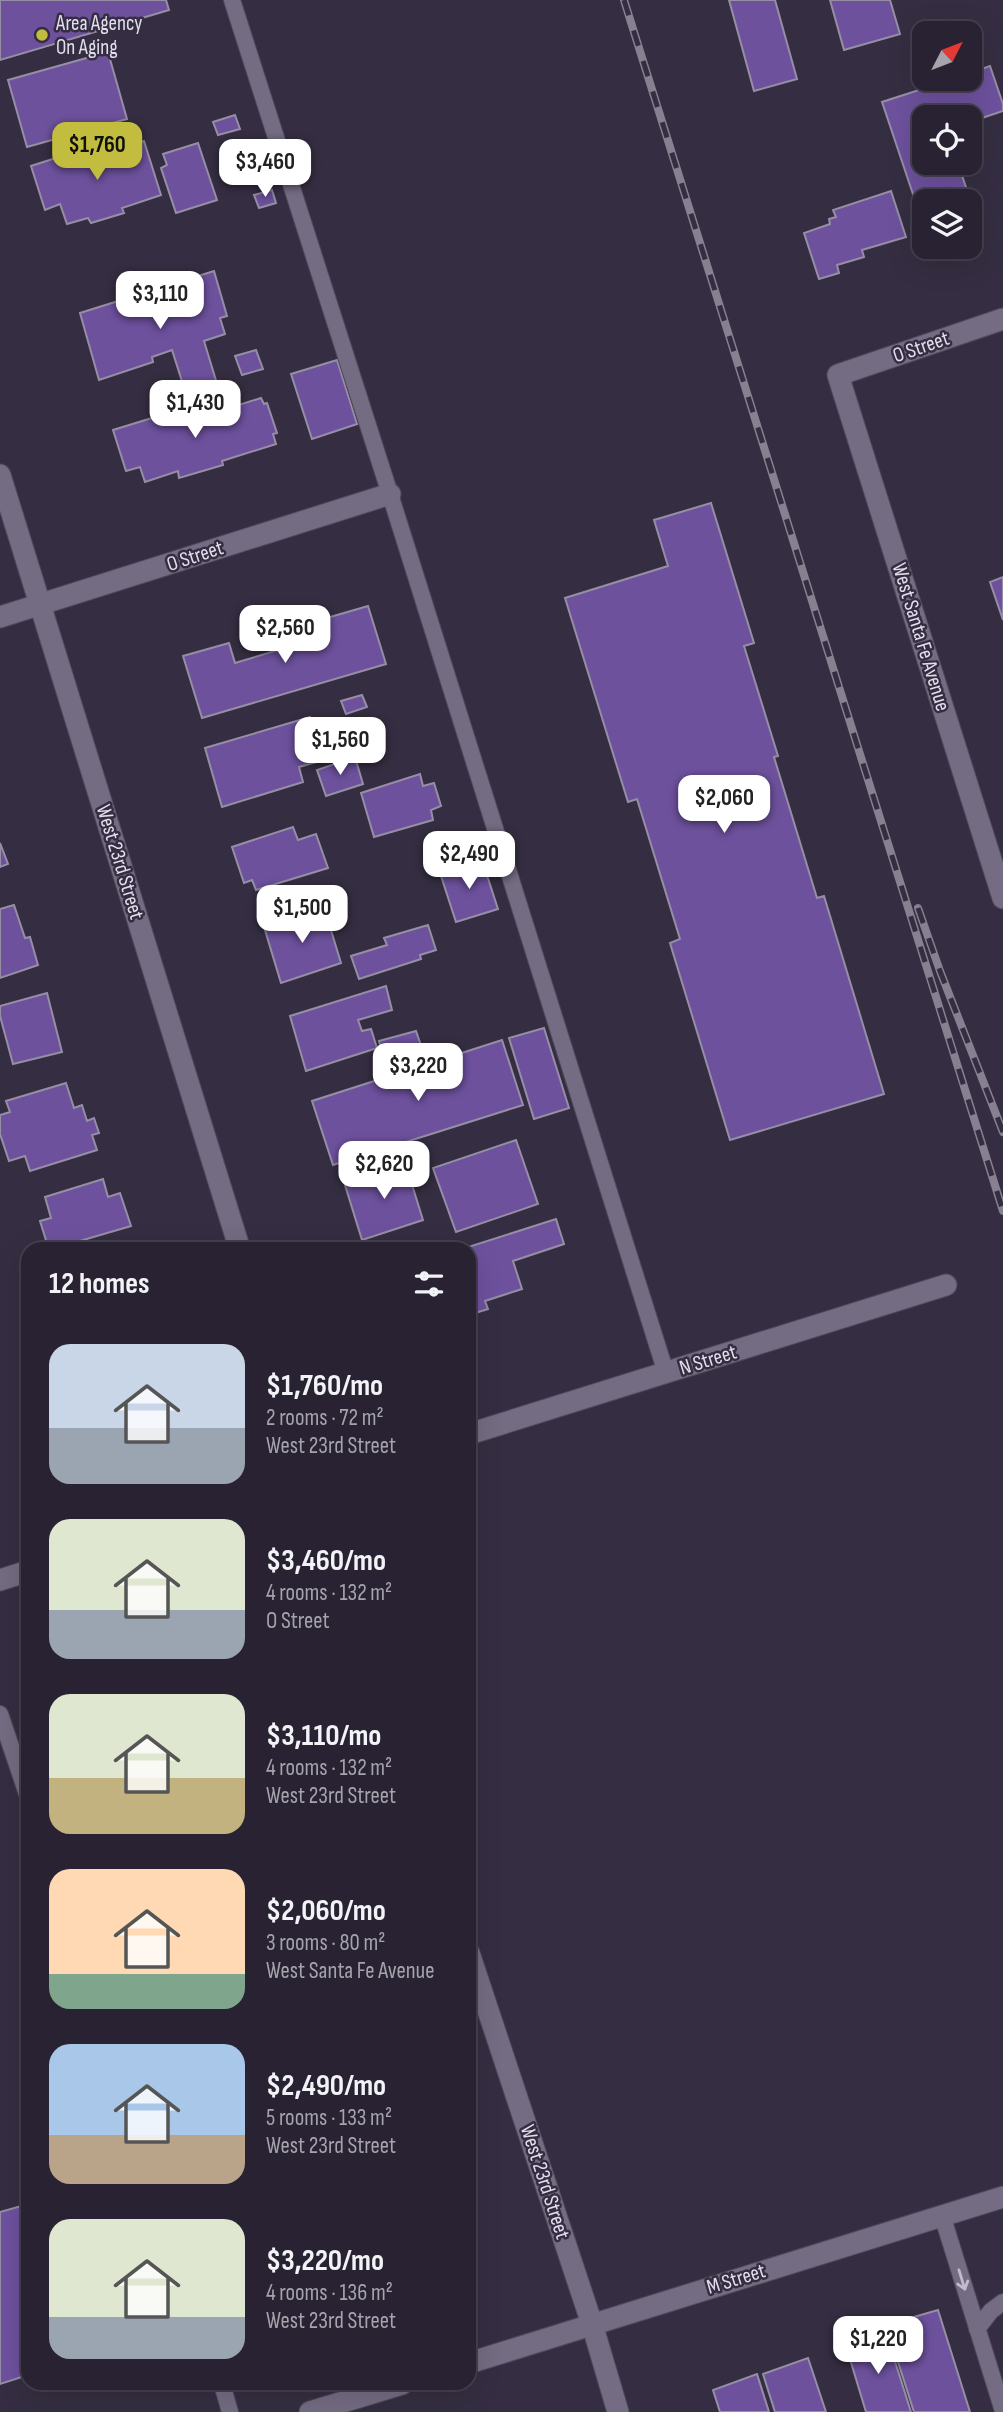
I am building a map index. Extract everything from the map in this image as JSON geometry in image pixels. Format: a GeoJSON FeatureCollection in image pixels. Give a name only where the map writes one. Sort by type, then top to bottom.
{"type":"FeatureCollection","features":[{"type":"Feature","properties":{"kind":"street","name":"O Street"},"geometry":{"type":"LineString","coordinates":[[838,375],[1003,319]]}},
{"type":"Feature","properties":{"kind":"street","name":"West Santa Fe Avenue"},"geometry":{"type":"LineString","coordinates":[[838,375],[1003,898]]}},
{"type":"Feature","properties":{"kind":"street","name":"West 23rd Street"},"geometry":{"type":"LineString","coordinates":[[0,475],[238,1242]]}},
{"type":"Feature","properties":{"kind":"street","name":"O Street"},"geometry":{"type":"LineString","coordinates":[[0,617],[390,494]]}},
{"type":"Feature","properties":{"kind":"street","name":"N Street"},"geometry":{"type":"LineString","coordinates":[[476,1432],[946,1285]]}},
{"type":"Feature","properties":{"kind":"street"},"geometry":{"type":"LineString","coordinates":[[0,1580],[21,1573]]}},
{"type":"Feature","properties":{"kind":"street","name":"West 23rd Street"},"geometry":{"type":"LineString","coordinates":[[476,1974],[592,2324],[618,2412]]}},
{"type":"Feature","properties":{"kind":"street","name":"M Street"},"geometry":{"type":"LineString","coordinates":[[476,2361],[1003,2197]]}},
{"type":"Feature","properties":{"kind":"street"},"geometry":{"type":"LineString","coordinates":[[310,2412],[382,2390]]}},
{"type":"Feature","properties":{"kind":"lane"},"geometry":{"type":"LineString","coordinates":[[232,0],[666,1373]]}},
{"type":"Feature","properties":{"kind":"lane"},"geometry":{"type":"LineString","coordinates":[[0,1714],[6,1751],[21,1782]]}},
{"type":"Feature","properties":{"kind":"lane"},"geometry":{"type":"LineString","coordinates":[[942,2215],[977,2329],[999,2383],[1003,2411]]}},
{"type":"Feature","properties":{"kind":"lane"},"geometry":{"type":"LineString","coordinates":[[977,2329],[991,2311],[1003,2302]]}},
{"type":"Feature","properties":{"kind":"lane"},"geometry":{"type":"LineString","coordinates":[[224,2390],[230,2412]]}},
{"type":"Feature","properties":{"kind":"building","name":"Area Agency On Aging"},"geometry":{"type":"Polygon","coordinates":[[[0,0],[166,0],[169,10],[0,60],[0,0]]]}},
{"type":"Feature","properties":{"kind":"building"},"geometry":{"type":"Polygon","coordinates":[[[729,0],[775,0],[797,79],[754,91],[729,0]]]}},
{"type":"Feature","properties":{"kind":"building"},"geometry":{"type":"Polygon","coordinates":[[[830,0],[890,0],[900,34],[844,50],[830,0]]]}},
{"type":"Feature","properties":{"kind":"building"},"geometry":{"type":"Polygon","coordinates":[[[108,52],[127,119],[27,147],[8,80],[108,52]]]}},
{"type":"Feature","properties":{"kind":"building"},"geometry":{"type":"Polygon","coordinates":[[[990,66],[1003,111],[982,118],[982,105],[912,105],[912,175],[962,175],[967,189],[912,189],[912,191],[882,102],[916,91],[982,91],[982,69],[990,66]]]}},
{"type":"Feature","properties":{"kind":"building"},"geometry":{"type":"Polygon","coordinates":[[[235,115],[240,129],[218,135],[213,122],[235,115]]]}},
{"type":"Feature","properties":{"kind":"building"},"geometry":{"type":"Polygon","coordinates":[[[144,141],[161,195],[122,208],[124,213],[91,223],[88,218],[67,224],[60,204],[45,210],[31,166],[62,156],[65,166],[73,162],[71,154],[98,145],[101,154],[144,141]]]}},
{"type":"Feature","properties":{"kind":"building"},"geometry":{"type":"Polygon","coordinates":[[[198,143],[217,200],[176,213],[161,168],[167,165],[163,154],[198,143]]]}},
{"type":"Feature","properties":{"kind":"building"},"geometry":{"type":"Polygon","coordinates":[[[272,190],[276,203],[259,208],[254,195],[272,190]]]}},
{"type":"Feature","properties":{"kind":"building"},"geometry":{"type":"Polygon","coordinates":[[[891,191],[906,237],[862,250],[864,257],[837,265],[839,273],[819,279],[804,233],[830,224],[829,219],[836,217],[833,210],[891,191]]]}},
{"type":"Feature","properties":{"kind":"building"},"geometry":{"type":"Polygon","coordinates":[[[214,271],[227,316],[220,318],[225,334],[204,341],[218,387],[187,397],[172,350],[152,357],[153,362],[99,380],[80,313],[214,271]]]}},
{"type":"Feature","properties":{"kind":"building"},"geometry":{"type":"Polygon","coordinates":[[[256,350],[263,369],[242,375],[235,356],[256,350]]]}},
{"type":"Feature","properties":{"kind":"building"},"geometry":{"type":"Polygon","coordinates":[[[337,360],[357,424],[312,439],[291,374],[337,360]]]}},
{"type":"Feature","properties":{"kind":"building"},"geometry":{"type":"Polygon","coordinates":[[[261,398],[264,404],[267,403],[277,433],[273,434],[276,444],[222,461],[223,465],[179,478],[178,471],[145,482],[140,467],[126,471],[113,430],[191,406],[194,419],[261,398]]]}},
{"type":"Feature","properties":{"kind":"building"},"geometry":{"type":"Polygon","coordinates":[[[711,503],[754,643],[744,646],[778,756],[774,757],[817,898],[824,896],[884,1094],[730,1140],[670,943],[680,939],[637,799],[628,802],[565,598],[668,566],[654,520],[711,503]]]}},
{"type":"Feature","properties":{"kind":"building"},"geometry":{"type":"Polygon","coordinates":[[[1003,577],[1003,620],[990,582],[1003,577]]]}},
{"type":"Feature","properties":{"kind":"building"},"geometry":{"type":"Polygon","coordinates":[[[368,606],[386,664],[202,718],[183,656],[229,643],[235,663],[318,638],[313,622],[368,606]]]}},
{"type":"Feature","properties":{"kind":"building"},"geometry":{"type":"Polygon","coordinates":[[[362,695],[367,707],[346,714],[341,701],[362,695]]]}},
{"type":"Feature","properties":{"kind":"building"},"geometry":{"type":"Polygon","coordinates":[[[310,717],[315,732],[318,731],[324,760],[299,767],[303,782],[222,807],[205,748],[310,717]]]}},
{"type":"Feature","properties":{"kind":"building"},"geometry":{"type":"Polygon","coordinates":[[[355,757],[363,784],[326,796],[317,770],[355,757]]]}},
{"type":"Feature","properties":{"kind":"building"},"geometry":{"type":"Polygon","coordinates":[[[420,774],[423,786],[434,783],[441,806],[431,810],[433,820],[374,837],[361,793],[420,774]]]}},
{"type":"Feature","properties":{"kind":"building"},"geometry":{"type":"Polygon","coordinates":[[[293,827],[298,840],[316,834],[328,868],[256,890],[252,880],[244,883],[232,847],[293,827]]]}},
{"type":"Feature","properties":{"kind":"building"},"geometry":{"type":"Polygon","coordinates":[[[0,843],[8,864],[0,867],[0,843]]]}},
{"type":"Feature","properties":{"kind":"building"},"geometry":{"type":"Polygon","coordinates":[[[482,860],[498,909],[456,922],[440,873],[482,860]]]}},
{"type":"Feature","properties":{"kind":"building"},"geometry":{"type":"Polygon","coordinates":[[[14,905],[25,938],[30,937],[38,965],[0,978],[0,909],[14,905]]]}},
{"type":"Feature","properties":{"kind":"building"},"geometry":{"type":"Polygon","coordinates":[[[324,907],[341,963],[281,983],[264,927],[324,907]]]}},
{"type":"Feature","properties":{"kind":"building"},"geometry":{"type":"Polygon","coordinates":[[[428,925],[436,950],[420,955],[421,959],[359,979],[351,956],[387,945],[384,938],[428,925]]]}},
{"type":"Feature","properties":{"kind":"building"},"geometry":{"type":"Polygon","coordinates":[[[386,986],[392,1010],[358,1020],[362,1031],[371,1029],[377,1048],[306,1071],[290,1016],[386,986]]]}},
{"type":"Feature","properties":{"kind":"building"},"geometry":{"type":"Polygon","coordinates":[[[47,993],[62,1052],[13,1064],[0,1016],[0,1006],[47,993]]]}},
{"type":"Feature","properties":{"kind":"building"},"geometry":{"type":"Polygon","coordinates":[[[544,1028],[569,1108],[534,1119],[509,1038],[544,1028]]]}},
{"type":"Feature","properties":{"kind":"building"},"geometry":{"type":"Polygon","coordinates":[[[416,1031],[424,1054],[386,1066],[379,1041],[416,1031]]]}},
{"type":"Feature","properties":{"kind":"building"},"geometry":{"type":"Polygon","coordinates":[[[502,1040],[523,1105],[333,1165],[312,1101],[502,1040]]]}},
{"type":"Feature","properties":{"kind":"building"},"geometry":{"type":"Polygon","coordinates":[[[66,1083],[74,1108],[82,1105],[87,1121],[94,1118],[99,1133],[92,1135],[97,1150],[30,1171],[25,1156],[9,1161],[0,1134],[0,1115],[10,1112],[6,1101],[66,1083]]]}},
{"type":"Feature","properties":{"kind":"building"},"geometry":{"type":"Polygon","coordinates":[[[516,1140],[538,1204],[456,1232],[433,1168],[516,1140]]]}},
{"type":"Feature","properties":{"kind":"building"},"geometry":{"type":"Polygon","coordinates":[[[405,1162],[423,1220],[362,1240],[344,1182],[405,1162]]]}},
{"type":"Feature","properties":{"kind":"building"},"geometry":{"type":"Polygon","coordinates":[[[103,1179],[108,1197],[120,1193],[131,1226],[76,1242],[47,1242],[40,1221],[51,1218],[45,1197],[103,1179]]]}},
{"type":"Feature","properties":{"kind":"building"},"geometry":{"type":"Polygon","coordinates":[[[556,1219],[564,1244],[513,1261],[522,1289],[485,1301],[488,1309],[476,1313],[476,1245],[556,1219]]]}},
{"type":"Feature","properties":{"kind":"building"},"geometry":{"type":"Polygon","coordinates":[[[21,2206],[21,2377],[0,2384],[0,2212],[21,2206]]]}},
{"type":"Feature","properties":{"kind":"building"},"geometry":{"type":"Polygon","coordinates":[[[938,2310],[970,2412],[914,2412],[892,2343],[897,2341],[893,2323],[938,2310]]]}},
{"type":"Feature","properties":{"kind":"building"},"geometry":{"type":"Polygon","coordinates":[[[886,2333],[911,2412],[866,2412],[846,2346],[886,2333]]]}},
{"type":"Feature","properties":{"kind":"building"},"geometry":{"type":"Polygon","coordinates":[[[808,2358],[826,2412],[775,2412],[763,2374],[808,2358]]]}},
{"type":"Feature","properties":{"kind":"building"},"geometry":{"type":"Polygon","coordinates":[[[757,2374],[769,2412],[720,2412],[713,2390],[757,2374]]]}},
{"type":"Feature","properties":{"kind":"railway"},"geometry":{"type":"LineString","coordinates":[[624,0],[1003,1211]]}},
{"type":"Feature","properties":{"kind":"railway"},"geometry":{"type":"LineString","coordinates":[[918,908],[1003,1132]]}},
{"type":"Feature","properties":{"kind":"place","name":"Area Agency On Aging"},"geometry":{"type":"Point","coordinates":[42,35]}}]}
